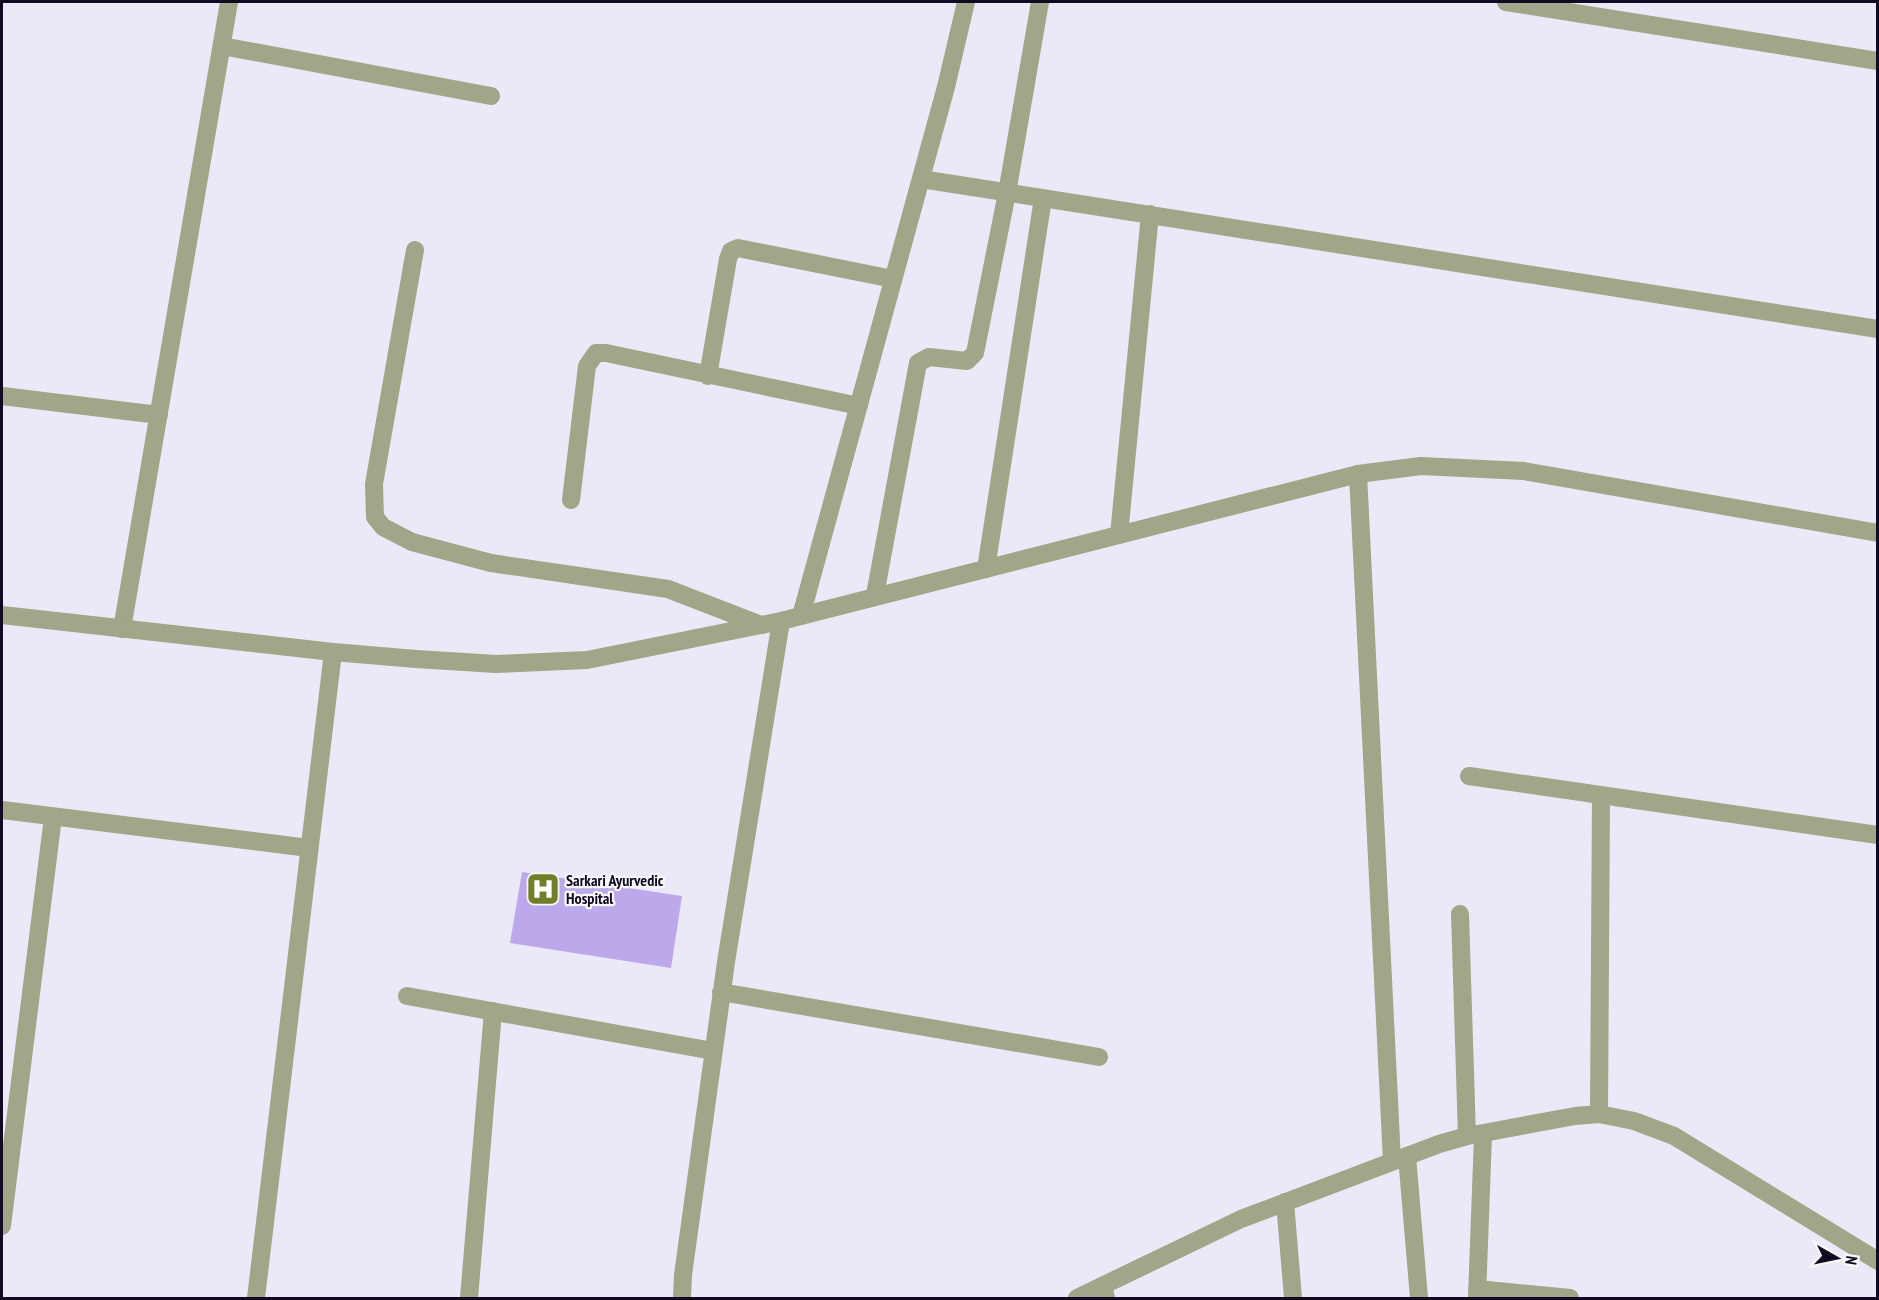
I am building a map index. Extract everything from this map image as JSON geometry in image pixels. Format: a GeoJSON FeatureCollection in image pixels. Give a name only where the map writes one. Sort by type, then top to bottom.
{"type":"FeatureCollection","features":[{"type":"Feature","properties":{"kind":"street"},"geometry":{"type":"LineString","coordinates":[[122,629],[229,2]]}},
{"type":"Feature","properties":{"kind":"street"},"geometry":{"type":"LineString","coordinates":[[801,616],[921,179],[966,2]]}},
{"type":"Feature","properties":{"kind":"street"},"geometry":{"type":"LineString","coordinates":[[875,595],[918,363],[929,357],[968,361],[973,357],[1008,193],[1040,2]]}},
{"type":"Feature","properties":{"kind":"street"},"geometry":{"type":"LineString","coordinates":[[1506,2],[1878,61]]}},
{"type":"Feature","properties":{"kind":"street"},"geometry":{"type":"LineString","coordinates":[[222,46],[491,96]]}},
{"type":"Feature","properties":{"kind":"street"},"geometry":{"type":"LineString","coordinates":[[921,179],[1878,329]]}},
{"type":"Feature","properties":{"kind":"street"},"geometry":{"type":"LineString","coordinates":[[986,569],[1043,198]]}},
{"type":"Feature","properties":{"kind":"street"},"geometry":{"type":"LineString","coordinates":[[1119,535],[1150,214]]}},
{"type":"Feature","properties":{"kind":"street"},"geometry":{"type":"LineString","coordinates":[[708,376],[731,251],[738,248],[893,279]]}},
{"type":"Feature","properties":{"kind":"street"},"geometry":{"type":"LineString","coordinates":[[415,250],[374,484],[375,517],[383,527],[412,542],[491,563],[668,589],[690,595],[761,625]]}},
{"type":"Feature","properties":{"kind":"street"},"geometry":{"type":"LineString","coordinates":[[571,500],[587,366],[590,358],[596,354],[606,353],[859,406]]}},
{"type":"Feature","properties":{"kind":"street"},"geometry":{"type":"LineString","coordinates":[[2,396],[159,415]]}},
{"type":"Feature","properties":{"kind":"street"},"geometry":{"type":"LineString","coordinates":[[2,615],[333,652],[496,664],[544,664],[631,652],[781,621],[875,595],[1358,474],[1421,466],[1524,471],[1878,533]]}},
{"type":"Feature","properties":{"kind":"street"},"geometry":{"type":"LineString","coordinates":[[1358,474],[1400,1159],[1419,1299]]}},
{"type":"Feature","properties":{"kind":"street"},"geometry":{"type":"LineString","coordinates":[[682,1299],[683,1275],[721,992],[781,621]]}},
{"type":"Feature","properties":{"kind":"street"},"geometry":{"type":"LineString","coordinates":[[256,1299],[333,652]]}},
{"type":"Feature","properties":{"kind":"street"},"geometry":{"type":"LineString","coordinates":[[1469,776],[1878,835]]}},
{"type":"Feature","properties":{"kind":"street"},"geometry":{"type":"LineString","coordinates":[[1599,1114],[1601,795]]}},
{"type":"Feature","properties":{"kind":"street"},"geometry":{"type":"LineString","coordinates":[[2,810],[309,848]]}},
{"type":"Feature","properties":{"kind":"street"},"geometry":{"type":"LineString","coordinates":[[2,1226],[53,817]]}},
{"type":"Feature","properties":{"kind":"street"},"geometry":{"type":"LineString","coordinates":[[1460,914],[1475,1135],[1477,1294],[1570,1299]]}},
{"type":"Feature","properties":{"kind":"street"},"geometry":{"type":"LineString","coordinates":[[721,992],[1099,1057]]}},
{"type":"Feature","properties":{"kind":"street"},"geometry":{"type":"LineString","coordinates":[[407,996],[713,1051]]}},
{"type":"Feature","properties":{"kind":"street"},"geometry":{"type":"LineString","coordinates":[[470,1299],[493,1011]]}},
{"type":"Feature","properties":{"kind":"street"},"geometry":{"type":"LineString","coordinates":[[2,1076],[20,1078]]}},
{"type":"Feature","properties":{"kind":"street"},"geometry":{"type":"LineString","coordinates":[[1077,1299],[1105,1292],[1241,1219],[1400,1159],[1475,1135],[1575,1116],[1599,1114],[1634,1121],[1674,1136],[1878,1261]]}},
{"type":"Feature","properties":{"kind":"street"},"geometry":{"type":"LineString","coordinates":[[1285,1202],[1293,1299]]}},
{"type":"Feature","properties":{"kind":"building"},"geometry":{"type":"Polygon","coordinates":[[[522,872],[682,896],[671,968],[510,943],[522,872]]]}},
{"type":"Feature","properties":{"kind":"place","name":"Sarkari Ayurvedic Hospital"},"geometry":{"type":"Point","coordinates":[543,889]}}]}
